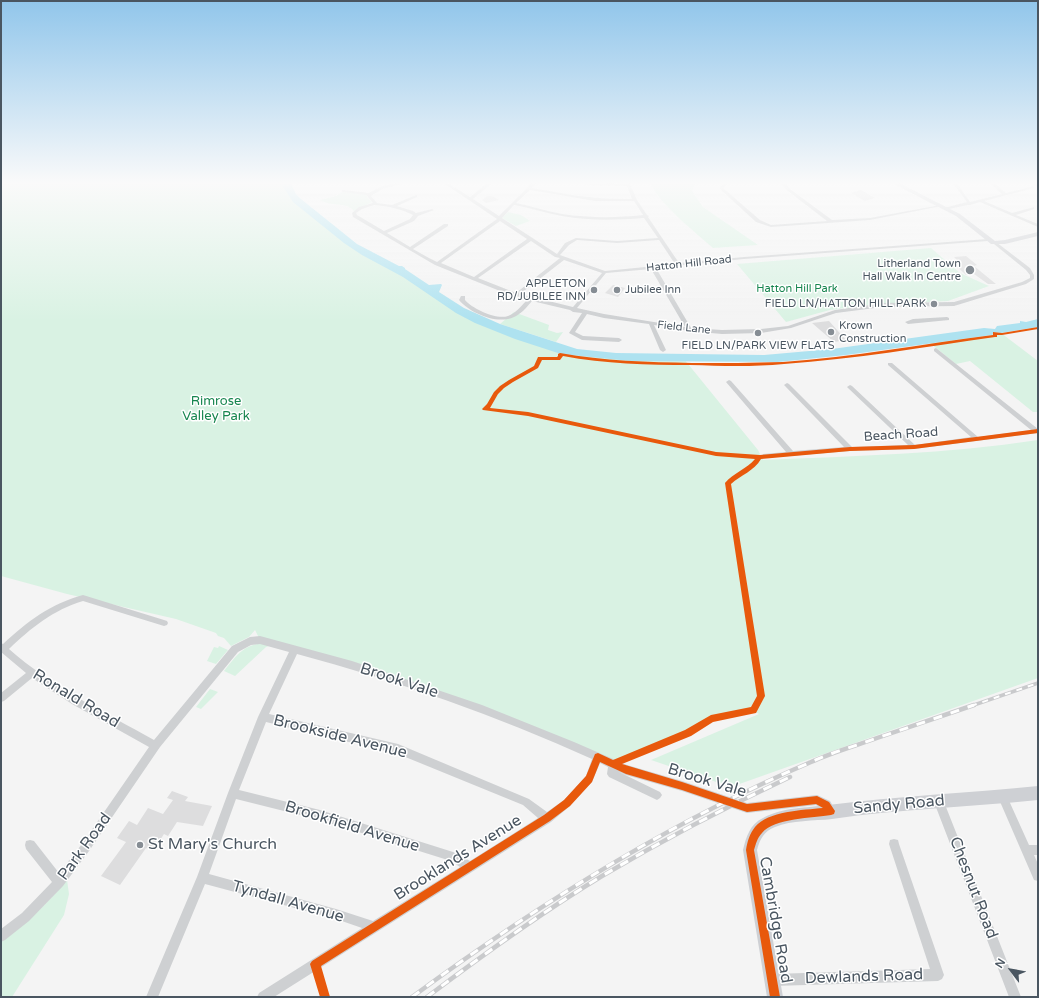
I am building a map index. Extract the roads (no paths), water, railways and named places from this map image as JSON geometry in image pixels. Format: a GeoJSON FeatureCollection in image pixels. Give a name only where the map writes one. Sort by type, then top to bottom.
{"type":"FeatureCollection","features":[{"type":"Feature","properties":{"kind":"main road"},"geometry":{"type":"LineString","coordinates":[[978,229],[996,243],[1004,240],[1038,234]]}},
{"type":"Feature","properties":{"kind":"main road"},"geometry":{"type":"LineString","coordinates":[[989,238],[1004,240]]}},
{"type":"Feature","properties":{"kind":"main road","name":"Sandy Road"},"geometry":{"type":"LineString","coordinates":[[762,826],[776,820],[832,811],[1038,793]]}},
{"type":"Feature","properties":{"kind":"main road","name":"Cambridge Road"},"geometry":{"type":"LineString","coordinates":[[762,826],[754,837],[750,850],[775,997]]}},
{"type":"Feature","properties":{"kind":"street","name":"Field Lane"},"geometry":{"type":"LineString","coordinates":[[376,229],[438,264],[516,295],[572,310],[651,324],[722,332],[761,331],[789,327],[835,312],[883,306],[933,312],[1024,283],[1032,279]]}},
{"type":"Feature","properties":{"kind":"street"},"geometry":{"type":"LineString","coordinates":[[384,233],[394,229]]}},
{"type":"Feature","properties":{"kind":"street"},"geometry":{"type":"LineString","coordinates":[[411,248],[441,229]]}},
{"type":"Feature","properties":{"kind":"street"},"geometry":{"type":"LineString","coordinates":[[438,264],[485,229]]}},
{"type":"Feature","properties":{"kind":"street","name":"Hatton Hill Road"},"geometry":{"type":"LineString","coordinates":[[515,229],[560,257],[605,272],[744,258],[989,238]]}},
{"type":"Feature","properties":{"kind":"street"},"geometry":{"type":"LineString","coordinates":[[655,229],[678,265]]}},
{"type":"Feature","properties":{"kind":"street"},"geometry":{"type":"LineString","coordinates":[[474,279],[530,239]]}},
{"type":"Feature","properties":{"kind":"street"},"geometry":{"type":"LineString","coordinates":[[516,295],[560,257],[567,244],[576,239],[617,242],[661,239]]}},
{"type":"Feature","properties":{"kind":"street"},"geometry":{"type":"LineString","coordinates":[[996,243],[1030,271],[1032,279],[1038,280]]}},
{"type":"Feature","properties":{"kind":"street"},"geometry":{"type":"LineString","coordinates":[[653,268],[689,329]]}},
{"type":"Feature","properties":{"kind":"street"},"geometry":{"type":"LineString","coordinates":[[1030,271],[1038,272]]}},
{"type":"Feature","properties":{"kind":"street"},"geometry":{"type":"LineString","coordinates":[[572,310],[605,272]]}},
{"type":"Feature","properties":{"kind":"street"},"geometry":{"type":"LineString","coordinates":[[463,297],[462,300],[470,308],[491,317],[502,319],[509,318],[514,315],[532,299]]}},
{"type":"Feature","properties":{"kind":"street"},"geometry":{"type":"LineString","coordinates":[[585,312],[572,333],[582,338],[619,340]]}},
{"type":"Feature","properties":{"kind":"street"},"geometry":{"type":"LineString","coordinates":[[908,322],[933,312],[947,319]]}},
{"type":"Feature","properties":{"kind":"street"},"geometry":{"type":"LineString","coordinates":[[651,324],[663,350]]}},
{"type":"Feature","properties":{"kind":"street"},"geometry":{"type":"LineString","coordinates":[[936,350],[1037,431]]}},
{"type":"Feature","properties":{"kind":"street"},"geometry":{"type":"LineString","coordinates":[[890,364],[977,439]]}},
{"type":"Feature","properties":{"kind":"street"},"geometry":{"type":"LineString","coordinates":[[729,382],[791,453]]}},
{"type":"Feature","properties":{"kind":"street"},"geometry":{"type":"LineString","coordinates":[[787,385],[850,449]]}},
{"type":"Feature","properties":{"kind":"street"},"geometry":{"type":"LineString","coordinates":[[850,387],[914,447]]}},
{"type":"Feature","properties":{"kind":"street","name":"Beach Road"},"geometry":{"type":"LineString","coordinates":[[765,456],[850,449],[914,447],[1037,431]]}},
{"type":"Feature","properties":{"kind":"street"},"geometry":{"type":"LineString","coordinates":[[2,648],[38,618],[70,600],[83,598],[164,623]]}},
{"type":"Feature","properties":{"kind":"street","name":"Brook Vale"},"geometry":{"type":"LineString","coordinates":[[236,649],[250,641],[260,640],[295,649],[463,701],[571,745],[626,770],[747,808],[817,800],[826,805],[832,811]]}},
{"type":"Feature","properties":{"kind":"street","name":"Ronald Road"},"geometry":{"type":"LineString","coordinates":[[2,648],[32,673],[156,746]]}},
{"type":"Feature","properties":{"kind":"street","name":"Park Road"},"geometry":{"type":"LineString","coordinates":[[1,936],[19,924],[59,882],[78,858],[156,746],[236,649]]}},
{"type":"Feature","properties":{"kind":"street"},"geometry":{"type":"LineString","coordinates":[[152,997],[202,878],[233,793],[264,717],[295,649]]}},
{"type":"Feature","properties":{"kind":"street"},"geometry":{"type":"LineString","coordinates":[[1,698],[32,673]]}},
{"type":"Feature","properties":{"kind":"street","name":"Brookside Avenue"},"geometry":{"type":"LineString","coordinates":[[264,717],[398,749],[526,802],[547,818]]}},
{"type":"Feature","properties":{"kind":"street","name":"Brooklands Avenue"},"geometry":{"type":"LineString","coordinates":[[263,997],[547,818],[568,803],[589,779],[598,757]]}},
{"type":"Feature","properties":{"kind":"street"},"geometry":{"type":"LineString","coordinates":[[613,764],[612,774],[657,795]]}},
{"type":"Feature","properties":{"kind":"street","name":"Brookfield Avenue"},"geometry":{"type":"LineString","coordinates":[[233,793],[320,816],[453,857],[469,866]]}},
{"type":"Feature","properties":{"kind":"street"},"geometry":{"type":"LineString","coordinates":[[1003,797],[1038,876]]}},
{"type":"Feature","properties":{"kind":"street","name":"Chesnut Road"},"geometry":{"type":"LineString","coordinates":[[939,802],[1015,997]]}},
{"type":"Feature","properties":{"kind":"street","name":"Dewlands Road"},"geometry":{"type":"LineString","coordinates":[[773,980],[938,975],[894,844]]}},
{"type":"Feature","properties":{"kind":"street"},"geometry":{"type":"LineString","coordinates":[[30,845],[59,882]]}},
{"type":"Feature","properties":{"kind":"street"},"geometry":{"type":"LineString","coordinates":[[1026,850],[1038,850]]}},
{"type":"Feature","properties":{"kind":"street","name":"Tyndall Avenue"},"geometry":{"type":"LineString","coordinates":[[202,878],[336,914],[373,927]]}},
{"type":"Feature","properties":{"kind":"water"},"geometry":{"type":"Polygon","coordinates":[[[326,229],[338,229],[357,244],[399,266],[402,266],[429,285],[441,284],[442,285],[439,292],[464,308],[500,324],[577,349],[616,353],[764,355],[832,349],[984,328],[995,329],[997,326],[1038,319],[1038,327],[1001,333],[994,332],[992,335],[846,355],[778,362],[630,361],[561,354],[515,339],[475,323],[456,313],[403,277],[362,255],[326,229]]]}},
{"type":"Feature","properties":{"kind":"railway"},"geometry":{"type":"LineString","coordinates":[[971,706],[1038,683]]}},
{"type":"Feature","properties":{"kind":"railway"},"geometry":{"type":"LineString","coordinates":[[412,997],[459,963],[555,898],[655,839],[706,812],[819,758],[974,705]]}},
{"type":"Feature","properties":{"kind":"railway"},"geometry":{"type":"LineString","coordinates":[[427,997],[513,934],[602,876],[695,824],[790,777]]}},
{"type":"Feature","properties":{"kind":"place","name":"Litherland Town Hall Walk In Centre"},"geometry":{"type":"Point","coordinates":[970,270]}},
{"type":"Feature","properties":{"kind":"place","name":"APPLETON RD/JUBILEE INN"},"geometry":{"type":"Point","coordinates":[594,290]}},
{"type":"Feature","properties":{"kind":"place","name":"Jubilee Inn"},"geometry":{"type":"Point","coordinates":[617,290]}},
{"type":"Feature","properties":{"kind":"place","name":"FIELD LN/HATTON HILL PARK"},"geometry":{"type":"Point","coordinates":[934,304]}},
{"type":"Feature","properties":{"kind":"place","name":"Krown Construction"},"geometry":{"type":"Point","coordinates":[831,332]}},
{"type":"Feature","properties":{"kind":"place","name":"FIELD LN/PARK VIEW FLATS"},"geometry":{"type":"Point","coordinates":[758,333]}},
{"type":"Feature","properties":{"kind":"place","name":"St Mary's Church"},"geometry":{"type":"Point","coordinates":[140,845]}},
{"type":"Feature","properties":{"kind":"park label","name":"Hatton Hill Park"},"geometry":{"type":"Point","coordinates":[797,289]}},
{"type":"Feature","properties":{"kind":"park label","name":"Rimrose Valley Park"},"geometry":{"type":"Point","coordinates":[216,410]}}]}
